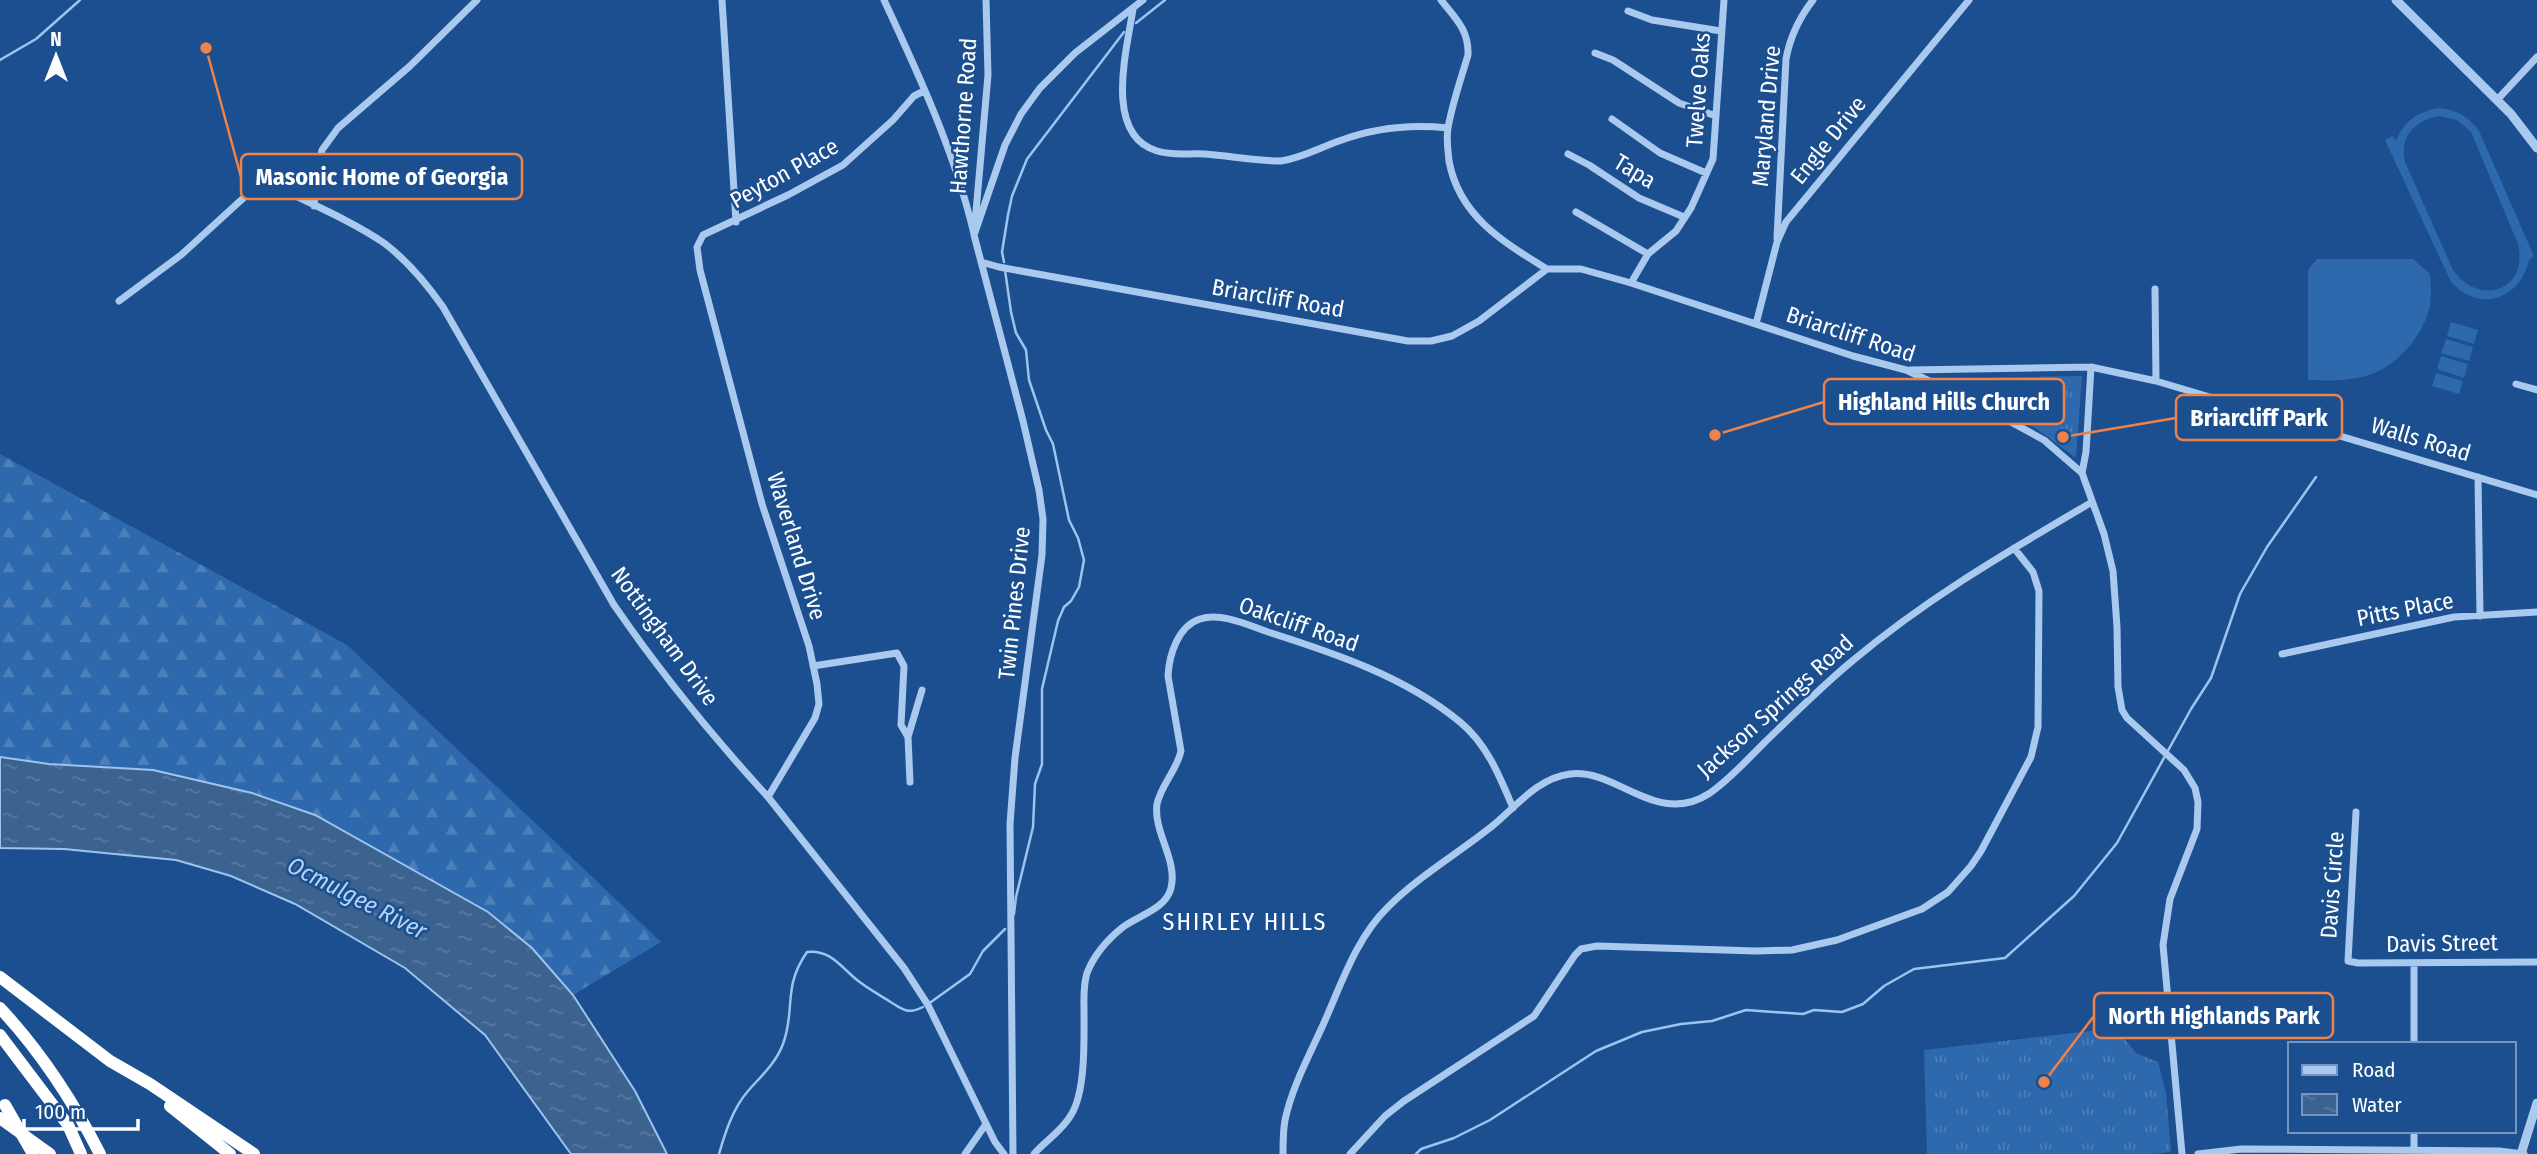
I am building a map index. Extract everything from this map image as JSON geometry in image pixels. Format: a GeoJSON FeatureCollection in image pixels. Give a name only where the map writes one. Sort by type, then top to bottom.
{"type":"FeatureCollection","features":[{"type":"Feature","properties":{"kind":"highway"},"geometry":{"type":"LineString","coordinates":[[0,977],[230,1154]]}},
{"type":"Feature","properties":{"kind":"highway"},"geometry":{"type":"LineString","coordinates":[[0,1008],[48,1066],[100,1154]]}},
{"type":"Feature","properties":{"kind":"highway"},"geometry":{"type":"LineString","coordinates":[[0,1035],[42,1088],[81,1154]]}},
{"type":"Feature","properties":{"kind":"highway"},"geometry":{"type":"LineString","coordinates":[[110,1061],[150,1084],[254,1154]]}},
{"type":"Feature","properties":{"kind":"highway"},"geometry":{"type":"LineString","coordinates":[[3,1101],[33,1154]]}},
{"type":"Feature","properties":{"kind":"highway"},"geometry":{"type":"LineString","coordinates":[[0,1118],[50,1154]]}},
{"type":"Feature","properties":{"kind":"street"},"geometry":{"type":"LineString","coordinates":[[314,206],[322,150],[338,128],[410,66],[477,0]]}},
{"type":"Feature","properties":{"kind":"street"},"geometry":{"type":"LineString","coordinates":[[722,0],[736,222]]}},
{"type":"Feature","properties":{"kind":"street"},"geometry":{"type":"LineString","coordinates":[[884,0],[924,91],[964,193],[974,234]]}},
{"type":"Feature","properties":{"kind":"street","name":"Hawthorne Road"},"geometry":{"type":"LineString","coordinates":[[974,234],[988,75],[986,0]]}},
{"type":"Feature","properties":{"kind":"street"},"geometry":{"type":"LineString","coordinates":[[974,234],[1005,145],[1021,114],[1055,71],[1143,0]]}},
{"type":"Feature","properties":{"kind":"street"},"geometry":{"type":"LineString","coordinates":[[1441,0],[1463,26],[1468,44],[1468,55],[1448,128],[1447,150],[1457,188],[1471,211],[1497,238],[1547,269]]}},
{"type":"Feature","properties":{"kind":"street","name":"Twelve Oaks"},"geometry":{"type":"LineString","coordinates":[[1631,283],[1648,254],[1674,234],[1713,159],[1724,0]]}},
{"type":"Feature","properties":{"kind":"street","name":"Maryland Drive"},"geometry":{"type":"LineString","coordinates":[[1777,242],[1786,59],[1799,21],[1813,0]]}},
{"type":"Feature","properties":{"kind":"street","name":"Engle Drive"},"geometry":{"type":"LineString","coordinates":[[1756,324],[1777,242],[1786,222],[1969,0]]}},
{"type":"Feature","properties":{"kind":"street"},"geometry":{"type":"LineString","coordinates":[[2396,0],[2497,100],[2537,148]]}},
{"type":"Feature","properties":{"kind":"street"},"geometry":{"type":"LineString","coordinates":[[1133,9],[1123,103],[1132,134],[1138,142],[1158,152],[1281,161],[1298,158],[1366,132],[1412,127],[1448,128]]}},
{"type":"Feature","properties":{"kind":"street"},"geometry":{"type":"LineString","coordinates":[[1628,10],[1652,20],[1721,31]]}},
{"type":"Feature","properties":{"kind":"street"},"geometry":{"type":"LineString","coordinates":[[1595,53],[1613,60],[1679,103],[1716,116]]}},
{"type":"Feature","properties":{"kind":"street"},"geometry":{"type":"LineString","coordinates":[[2497,100],[2537,57]]}},
{"type":"Feature","properties":{"kind":"street","name":"Peyton Place"},"geometry":{"type":"LineString","coordinates":[[707,297],[697,247],[703,235],[736,222],[843,165],[914,96],[924,91]]}},
{"type":"Feature","properties":{"kind":"street"},"geometry":{"type":"LineString","coordinates":[[1612,119],[1660,153],[1706,173]]}},
{"type":"Feature","properties":{"kind":"street","name":"Tapa"},"geometry":{"type":"LineString","coordinates":[[1567,154],[1639,198],[1684,217]]}},
{"type":"Feature","properties":{"kind":"street","name":"Nottingham Drive"},"geometry":{"type":"LineString","coordinates":[[119,301],[181,255],[263,180],[384,243],[417,273],[443,307],[614,605],[722,744],[768,797],[904,968],[928,1005],[995,1142],[1004,1154]]}},
{"type":"Feature","properties":{"kind":"street"},"geometry":{"type":"LineString","coordinates":[[1576,212],[1648,254]]}},
{"type":"Feature","properties":{"kind":"street","name":"Twin Pines Drive"},"geometry":{"type":"LineString","coordinates":[[974,234],[1026,435],[1043,519],[1042,555],[1015,758],[1010,824],[1013,1154]]}},
{"type":"Feature","properties":{"kind":"street","name":"Briarcliff Road"},"geometry":{"type":"LineString","coordinates":[[981,262],[1408,341],[1431,341],[1452,336],[1479,321],[1547,269],[1581,269],[1853,356],[1906,370],[1974,402],[2044,440],[2082,474],[2104,534],[2113,571],[2119,700],[2127,718],[2190,778],[2198,802],[2197,828],[2170,900],[2163,945],[2182,1154]]}},
{"type":"Feature","properties":{"kind":"street"},"geometry":{"type":"LineString","coordinates":[[2155,289],[2156,381]]}},
{"type":"Feature","properties":{"kind":"street","name":"Waverland Drive"},"geometry":{"type":"LineString","coordinates":[[707,297],[762,503],[808,646],[819,705],[815,718],[768,797]]}},
{"type":"Feature","properties":{"kind":"street"},"geometry":{"type":"LineString","coordinates":[[2082,474],[2086,452],[2091,367]]}},
{"type":"Feature","properties":{"kind":"street","name":"Walls Road"},"geometry":{"type":"LineString","coordinates":[[1906,370],[2091,367],[2156,381],[2298,421],[2537,495]]}},
{"type":"Feature","properties":{"kind":"street"},"geometry":{"type":"LineString","coordinates":[[2516,384],[2537,390]]}},
{"type":"Feature","properties":{"kind":"street"},"geometry":{"type":"LineString","coordinates":[[2478,477],[2480,616]]}},
{"type":"Feature","properties":{"kind":"street","name":"Jackson Springs Road"},"geometry":{"type":"LineString","coordinates":[[1283,1154],[1285,1122],[1294,1089],[1337,991],[1371,924],[1413,884],[1489,828],[1546,781],[1571,773],[1598,777],[1654,801],[1685,803],[1697,800],[1727,779],[1804,704],[1886,633],[1963,578],[2092,502]]}},
{"type":"Feature","properties":{"kind":"street"},"geometry":{"type":"LineString","coordinates":[[1350,1154],[1385,1116],[1404,1101],[1534,1016],[1581,949],[1597,946],[1792,950],[1837,940],[1907,916],[1948,892],[1981,851],[2035,744],[2038,727],[2039,591],[2034,572],[2014,548]]}},
{"type":"Feature","properties":{"kind":"street","name":"Pitts Place"},"geometry":{"type":"LineString","coordinates":[[2282,654],[2454,617],[2537,612]]}},
{"type":"Feature","properties":{"kind":"street","name":"Oakcliff Road"},"geometry":{"type":"LineString","coordinates":[[1034,1154],[1062,1128],[1073,1113],[1084,1051],[1083,989],[1087,973],[1107,941],[1164,902],[1172,886],[1172,874],[1157,816],[1157,805],[1161,791],[1179,761],[1181,751],[1169,688],[1168,664],[1180,634],[1189,625],[1201,618],[1238,622],[1299,641],[1364,666],[1412,690],[1440,706],[1463,724],[1480,743],[1494,763],[1513,808]]}},
{"type":"Feature","properties":{"kind":"street"},"geometry":{"type":"LineString","coordinates":[[813,666],[897,653],[904,666],[901,725],[908,737]]}},
{"type":"Feature","properties":{"kind":"street"},"geometry":{"type":"LineString","coordinates":[[910,782],[908,737],[922,690]]}},
{"type":"Feature","properties":{"kind":"street","name":"Davis Circle"},"geometry":{"type":"LineString","coordinates":[[2348,961],[2356,812]]}},
{"type":"Feature","properties":{"kind":"street","name":"Davis Street"},"geometry":{"type":"LineString","coordinates":[[2348,961],[2537,962]]}},
{"type":"Feature","properties":{"kind":"street"},"geometry":{"type":"LineString","coordinates":[[2414,962],[2414,1042]]}},
{"type":"Feature","properties":{"kind":"street"},"geometry":{"type":"LineString","coordinates":[[2198,1154],[2241,1149],[2522,1154],[2537,1103]]}},
{"type":"Feature","properties":{"kind":"street"},"geometry":{"type":"LineString","coordinates":[[965,1154],[986,1124]]}},
{"type":"Feature","properties":{"kind":"street"},"geometry":{"type":"LineString","coordinates":[[2414,1133],[2414,1152]]}},
{"type":"Feature","properties":{"kind":"green space"},"geometry":{"type":"Polygon","coordinates":[[[2437,108],[2456,112],[2466,117],[2479,131],[2534,256],[2529,260],[2517,285],[2497,298],[2474,297],[2462,292],[2451,282],[2385,140],[2393,136],[2396,141],[2407,123],[2437,108]],[[2439,116],[2416,126],[2404,145],[2405,162],[2453,270],[2464,282],[2488,291],[2500,288],[2516,273],[2518,244],[2471,132],[2457,120],[2439,116]]]}},
{"type":"Feature","properties":{"kind":"green space"},"geometry":{"type":"Polygon","coordinates":[[[2317,259],[2413,259],[2430,274],[2430,304],[2424,323],[2413,342],[2388,366],[2369,375],[2354,378],[2308,380],[2308,270],[2317,259]]]}},
{"type":"Feature","properties":{"kind":"green space"},"geometry":{"type":"Polygon","coordinates":[[[2451,322],[2478,330],[2474,344],[2447,336],[2451,322]]]}},
{"type":"Feature","properties":{"kind":"green space"},"geometry":{"type":"Polygon","coordinates":[[[2446,339],[2473,347],[2469,361],[2441,353],[2446,339]]]}},
{"type":"Feature","properties":{"kind":"green space"},"geometry":{"type":"Polygon","coordinates":[[[2441,356],[2468,364],[2464,378],[2437,369],[2441,356]]]}},
{"type":"Feature","properties":{"kind":"green space"},"geometry":{"type":"Polygon","coordinates":[[[2436,373],[2463,381],[2459,394],[2432,386],[2436,373]]]}},
{"type":"Feature","properties":{"kind":"green space"},"geometry":{"type":"Polygon","coordinates":[[[2082,376],[2076,458],[2019,416],[1937,379],[2082,376]]]}},
{"type":"Feature","properties":{"kind":"green space"},"geometry":{"type":"Polygon","coordinates":[[[0,454],[347,645],[661,942],[573,995],[532,948],[384,854],[315,815],[0,757],[0,454]]]}},
{"type":"Feature","properties":{"kind":"green space"},"geometry":{"type":"Polygon","coordinates":[[[2116,1028],[2136,1053],[2158,1062],[2166,1093],[2171,1152],[1927,1154],[1924,1050],[2116,1028]]]}},
{"type":"Feature","properties":{"kind":"water","name":"Ocmulgee River"},"geometry":{"type":"Polygon","coordinates":[[[0,757],[49,764],[153,770],[252,793],[315,815],[488,912],[532,948],[573,995],[635,1091],[667,1154],[571,1154],[485,1035],[405,968],[295,904],[231,876],[176,860],[64,849],[0,848],[0,757]]]}},
{"type":"Feature","properties":{"kind":"waterway"},"geometry":{"type":"LineString","coordinates":[[0,60],[36,39],[80,0]]}},
{"type":"Feature","properties":{"kind":"waterway"},"geometry":{"type":"LineString","coordinates":[[1136,23],[1165,0]]}},
{"type":"Feature","properties":{"kind":"waterway"},"geometry":{"type":"LineString","coordinates":[[1004,262],[1002,252],[1012,196],[1027,159],[1124,32]]}},
{"type":"Feature","properties":{"kind":"waterway"},"geometry":{"type":"LineString","coordinates":[[1005,270],[1016,333],[1026,350],[1029,380],[1053,444],[1069,520],[1078,538],[1084,560],[1079,587],[1064,607],[1058,621],[1042,689],[1042,764],[1035,784],[1033,827],[1014,914]]}},
{"type":"Feature","properties":{"kind":"waterway"},"geometry":{"type":"LineString","coordinates":[[1416,1154],[1421,1149],[1454,1138],[1490,1120],[1596,1051],[1642,1032],[1712,1021],[1746,1010],[1803,1014],[1814,1010],[1842,1012],[1863,1004],[1884,986],[1914,969],[2005,958],[2074,896],[2117,843],[2211,678],[2240,594],[2267,547],[2316,477]]}},
{"type":"Feature","properties":{"kind":"waterway"},"geometry":{"type":"LineString","coordinates":[[931,1002],[970,974],[983,951],[1005,929]]}},
{"type":"Feature","properties":{"kind":"waterway"},"geometry":{"type":"LineString","coordinates":[[719,1154],[738,1105],[780,1051],[787,1031],[792,988],[799,965],[807,952],[829,956],[861,983],[901,1009],[913,1011],[923,1007]]}},
{"type":"Feature","properties":{"kind":"place","name":"Masonic Home of Georgia"},"geometry":{"type":"Point","coordinates":[206,48]}},
{"type":"Feature","properties":{"kind":"place","name":"Highland Hills Church"},"geometry":{"type":"Point","coordinates":[1715,435]}},
{"type":"Feature","properties":{"kind":"place","name":"Briarcliff Park"},"geometry":{"type":"Point","coordinates":[2063,437]}},
{"type":"Feature","properties":{"kind":"place","name":"North Highlands Park"},"geometry":{"type":"Point","coordinates":[2044,1082]}},
{"type":"Feature","properties":{"kind":"district","name":"SHIRLEY HILLS"},"geometry":{"type":"Point","coordinates":[1245,922]}}]}
